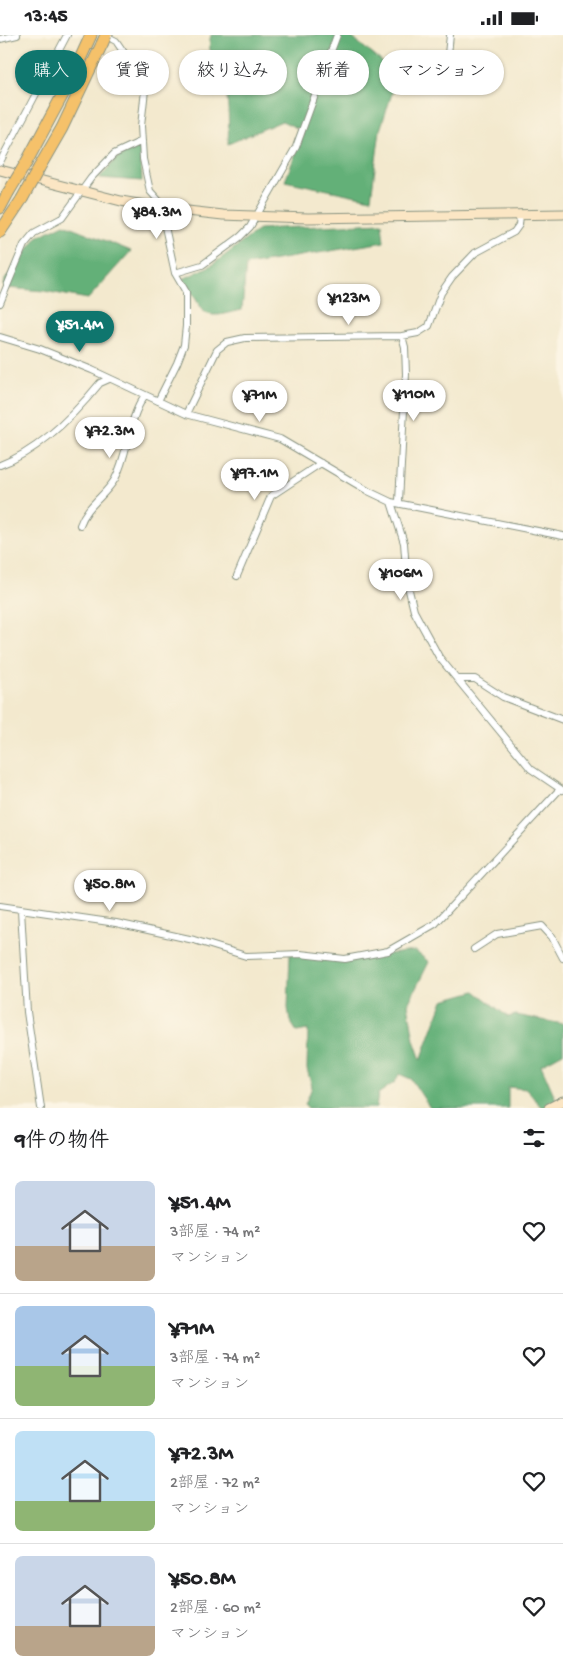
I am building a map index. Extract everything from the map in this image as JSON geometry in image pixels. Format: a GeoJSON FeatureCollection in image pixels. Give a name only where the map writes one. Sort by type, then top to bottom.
{"type":"FeatureCollection","features":[{"type":"Feature","properties":{"kind":"highway"},"geometry":{"type":"LineString","coordinates":[[0,208],[26,163],[90,37]]}},
{"type":"Feature","properties":{"kind":"highway"},"geometry":{"type":"LineString","coordinates":[[0,232],[40,168],[109,38]]}},
{"type":"Feature","properties":{"kind":"street"},"geometry":{"type":"LineString","coordinates":[[0,39],[17,35]]}},
{"type":"Feature","properties":{"kind":"street"},"geometry":{"type":"LineString","coordinates":[[0,163],[67,35]]}},
{"type":"Feature","properties":{"kind":"street"},"geometry":{"type":"LineString","coordinates":[[175,273],[202,265],[240,237],[256,217],[296,147],[337,35]]}},
{"type":"Feature","properties":{"kind":"street"},"geometry":{"type":"LineString","coordinates":[[448,50],[450,35]]}},
{"type":"Feature","properties":{"kind":"street"},"geometry":{"type":"LineString","coordinates":[[109,38],[140,76],[145,90],[142,141],[143,159],[150,191],[159,201],[162,209],[175,273],[186,291],[184,345],[158,401]]}},
{"type":"Feature","properties":{"kind":"street"},"geometry":{"type":"LineString","coordinates":[[0,303],[24,245],[34,233],[47,228],[62,218],[80,192],[114,154],[142,141]]}},
{"type":"Feature","properties":{"kind":"street"},"geometry":{"type":"LineString","coordinates":[[0,170],[80,192],[162,209],[256,217],[563,214]]}},
{"type":"Feature","properties":{"kind":"street"},"geometry":{"type":"LineString","coordinates":[[186,414],[216,349],[227,342],[245,338],[402,336],[418,333],[428,327],[441,293],[452,277],[475,253],[514,232],[519,225],[520,215]]}},
{"type":"Feature","properties":{"kind":"street"},"geometry":{"type":"LineString","coordinates":[[394,503],[399,501],[406,374],[405,347],[402,336]]}},
{"type":"Feature","properties":{"kind":"street"},"geometry":{"type":"LineString","coordinates":[[0,337],[40,349],[92,370],[186,414],[280,439],[394,503],[563,536]]}},
{"type":"Feature","properties":{"kind":"street"},"geometry":{"type":"LineString","coordinates":[[0,465],[17,459],[55,430],[100,383],[109,379]]}},
{"type":"Feature","properties":{"kind":"street"},"geometry":{"type":"LineString","coordinates":[[80,525],[88,509],[116,477],[133,417],[145,395]]}},
{"type":"Feature","properties":{"kind":"street"},"geometry":{"type":"LineString","coordinates":[[237,576],[271,496],[321,463]]}},
{"type":"Feature","properties":{"kind":"street"},"geometry":{"type":"LineString","coordinates":[[0,907],[116,923],[194,940],[246,956],[300,954],[345,959],[388,951],[435,924],[562,790],[531,769],[438,657],[414,611],[407,582],[404,543],[394,503]]}},
{"type":"Feature","properties":{"kind":"street"},"geometry":{"type":"LineString","coordinates":[[457,679],[475,679],[503,697],[563,720]]}},
{"type":"Feature","properties":{"kind":"street"},"geometry":{"type":"LineString","coordinates":[[21,910],[27,1012],[41,1108]]}},
{"type":"Feature","properties":{"kind":"street"},"geometry":{"type":"LineString","coordinates":[[474,949],[497,933],[542,927],[552,937],[563,958]]}},
{"type":"Feature","properties":{"kind":"street"},"geometry":{"type":"LineString","coordinates":[[549,1108],[563,1101]]}},
{"type":"Feature","properties":{"kind":"green space"},"geometry":{"type":"Polygon","coordinates":[[[211,35],[349,35],[367,50],[297,50],[297,95],[369,95],[369,51],[379,59],[379,95],[391,95],[380,130],[371,199],[285,181],[303,134],[301,130],[282,121],[228,144],[226,95],[287,95],[287,50],[210,50],[211,35]]]}},
{"type":"Feature","properties":{"kind":"green space"},"geometry":{"type":"Polygon","coordinates":[[[140,145],[142,181],[99,178],[117,158],[140,145]]]}},
{"type":"Feature","properties":{"kind":"green space"},"geometry":{"type":"Polygon","coordinates":[[[382,223],[384,242],[246,265],[242,310],[218,315],[204,312],[183,279],[212,265],[260,229],[382,223]]]}},
{"type":"Feature","properties":{"kind":"green space"},"geometry":{"type":"Polygon","coordinates":[[[64,224],[131,251],[88,299],[44,291],[7,288],[3,285],[37,237],[64,224]]]}},
{"type":"Feature","properties":{"kind":"green space"},"geometry":{"type":"Polygon","coordinates":[[[415,951],[429,962],[408,1004],[414,1040],[421,1060],[443,1000],[475,991],[508,1017],[516,1015],[563,1024],[563,1053],[541,1065],[558,1104],[549,1108],[542,1108],[526,1089],[508,1087],[508,1108],[430,1108],[411,1079],[399,1074],[395,1082],[378,1094],[376,1108],[308,1108],[305,1105],[312,1087],[307,1069],[308,1030],[297,1032],[290,1021],[288,1008],[290,954],[345,959],[415,951]]]}}]}
